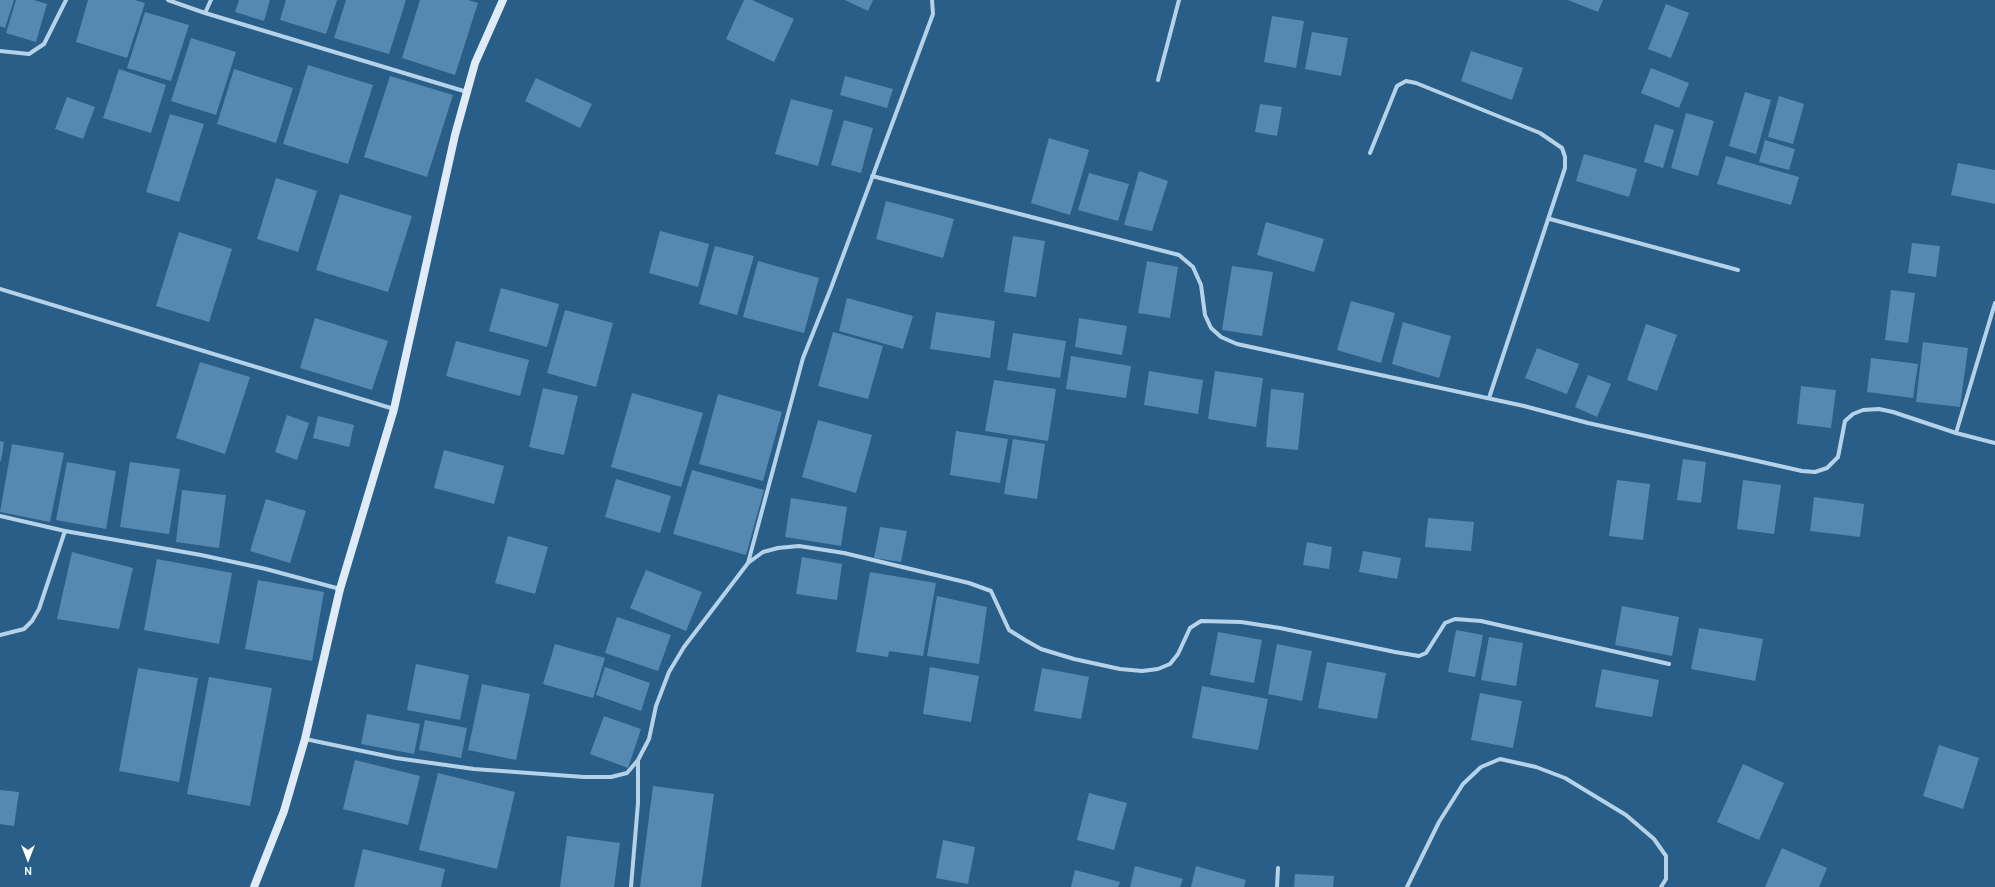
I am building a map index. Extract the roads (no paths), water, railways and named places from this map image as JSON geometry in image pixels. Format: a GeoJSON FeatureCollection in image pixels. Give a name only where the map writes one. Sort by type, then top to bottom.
{"type":"FeatureCollection","features":[{"type":"Feature","properties":{"kind":"main road"},"geometry":{"type":"LineString","coordinates":[[254,887],[284,811],[305,739],[340,589],[394,409],[455,135],[467,92],[476,63],[503,0]]}},
{"type":"Feature","properties":{"kind":"street"},"geometry":{"type":"LineString","coordinates":[[0,51],[29,54],[44,44],[66,0]]}},
{"type":"Feature","properties":{"kind":"street"},"geometry":{"type":"LineString","coordinates":[[168,0],[205,13],[467,92]]}},
{"type":"Feature","properties":{"kind":"street"},"geometry":{"type":"LineString","coordinates":[[205,13],[212,0]]}},
{"type":"Feature","properties":{"kind":"street"},"geometry":{"type":"LineString","coordinates":[[748,563],[803,358],[932,14],[932,0]]}},
{"type":"Feature","properties":{"kind":"street"},"geometry":{"type":"LineString","coordinates":[[1158,80],[1179,0]]}},
{"type":"Feature","properties":{"kind":"street"},"geometry":{"type":"LineString","coordinates":[[1370,153],[1397,86],[1406,81],[1416,83],[1540,133],[1562,148],[1565,157],[1565,168],[1550,218],[1489,398]]}},
{"type":"Feature","properties":{"kind":"street"},"geometry":{"type":"LineString","coordinates":[[872,176],[1179,255],[1193,267],[1201,285],[1205,314],[1211,328],[1221,337],[1237,344],[1489,398],[1709,451],[1802,471],[1815,472],[1827,468],[1838,457],[1845,421],[1853,414],[1863,410],[1893,412],[1956,433],[1995,442]]}},
{"type":"Feature","properties":{"kind":"street"},"geometry":{"type":"LineString","coordinates":[[1550,218],[1738,270]]}},
{"type":"Feature","properties":{"kind":"street"},"geometry":{"type":"LineString","coordinates":[[0,289],[394,409]]}},
{"type":"Feature","properties":{"kind":"street"},"geometry":{"type":"LineString","coordinates":[[1956,433],[1995,303]]}},
{"type":"Feature","properties":{"kind":"street"},"geometry":{"type":"LineString","coordinates":[[0,516],[65,531],[200,554],[266,569],[340,589]]}},
{"type":"Feature","properties":{"kind":"street"},"geometry":{"type":"LineString","coordinates":[[0,635],[24,629],[32,621],[39,609],[65,531]]}},
{"type":"Feature","properties":{"kind":"street"},"geometry":{"type":"LineString","coordinates":[[305,739],[396,758],[474,769],[536,774],[611,777],[627,773],[638,760],[649,739],[656,706],[673,666],[684,647],[748,563],[763,552],[778,548],[799,546],[844,553],[969,583],[991,591],[1009,630],[1025,640],[1041,649],[1120,670],[1158,670],[1170,664],[1178,654],[1190,628],[1201,621],[1241,622],[1280,628],[1419,656],[1426,653],[1445,623],[1455,619],[1475,621],[1669,664]]}},
{"type":"Feature","properties":{"kind":"street"},"geometry":{"type":"LineString","coordinates":[[1406,887],[1439,822],[1463,784],[1481,767],[1500,759],[1536,767],[1565,778],[1626,815],[1654,839],[1666,856],[1666,879],[1661,887]]}},
{"type":"Feature","properties":{"kind":"street"},"geometry":{"type":"LineString","coordinates":[[631,887],[638,803],[638,760]]}},
{"type":"Feature","properties":{"kind":"street"},"geometry":{"type":"LineString","coordinates":[[1277,887],[1278,868]]}}]}
